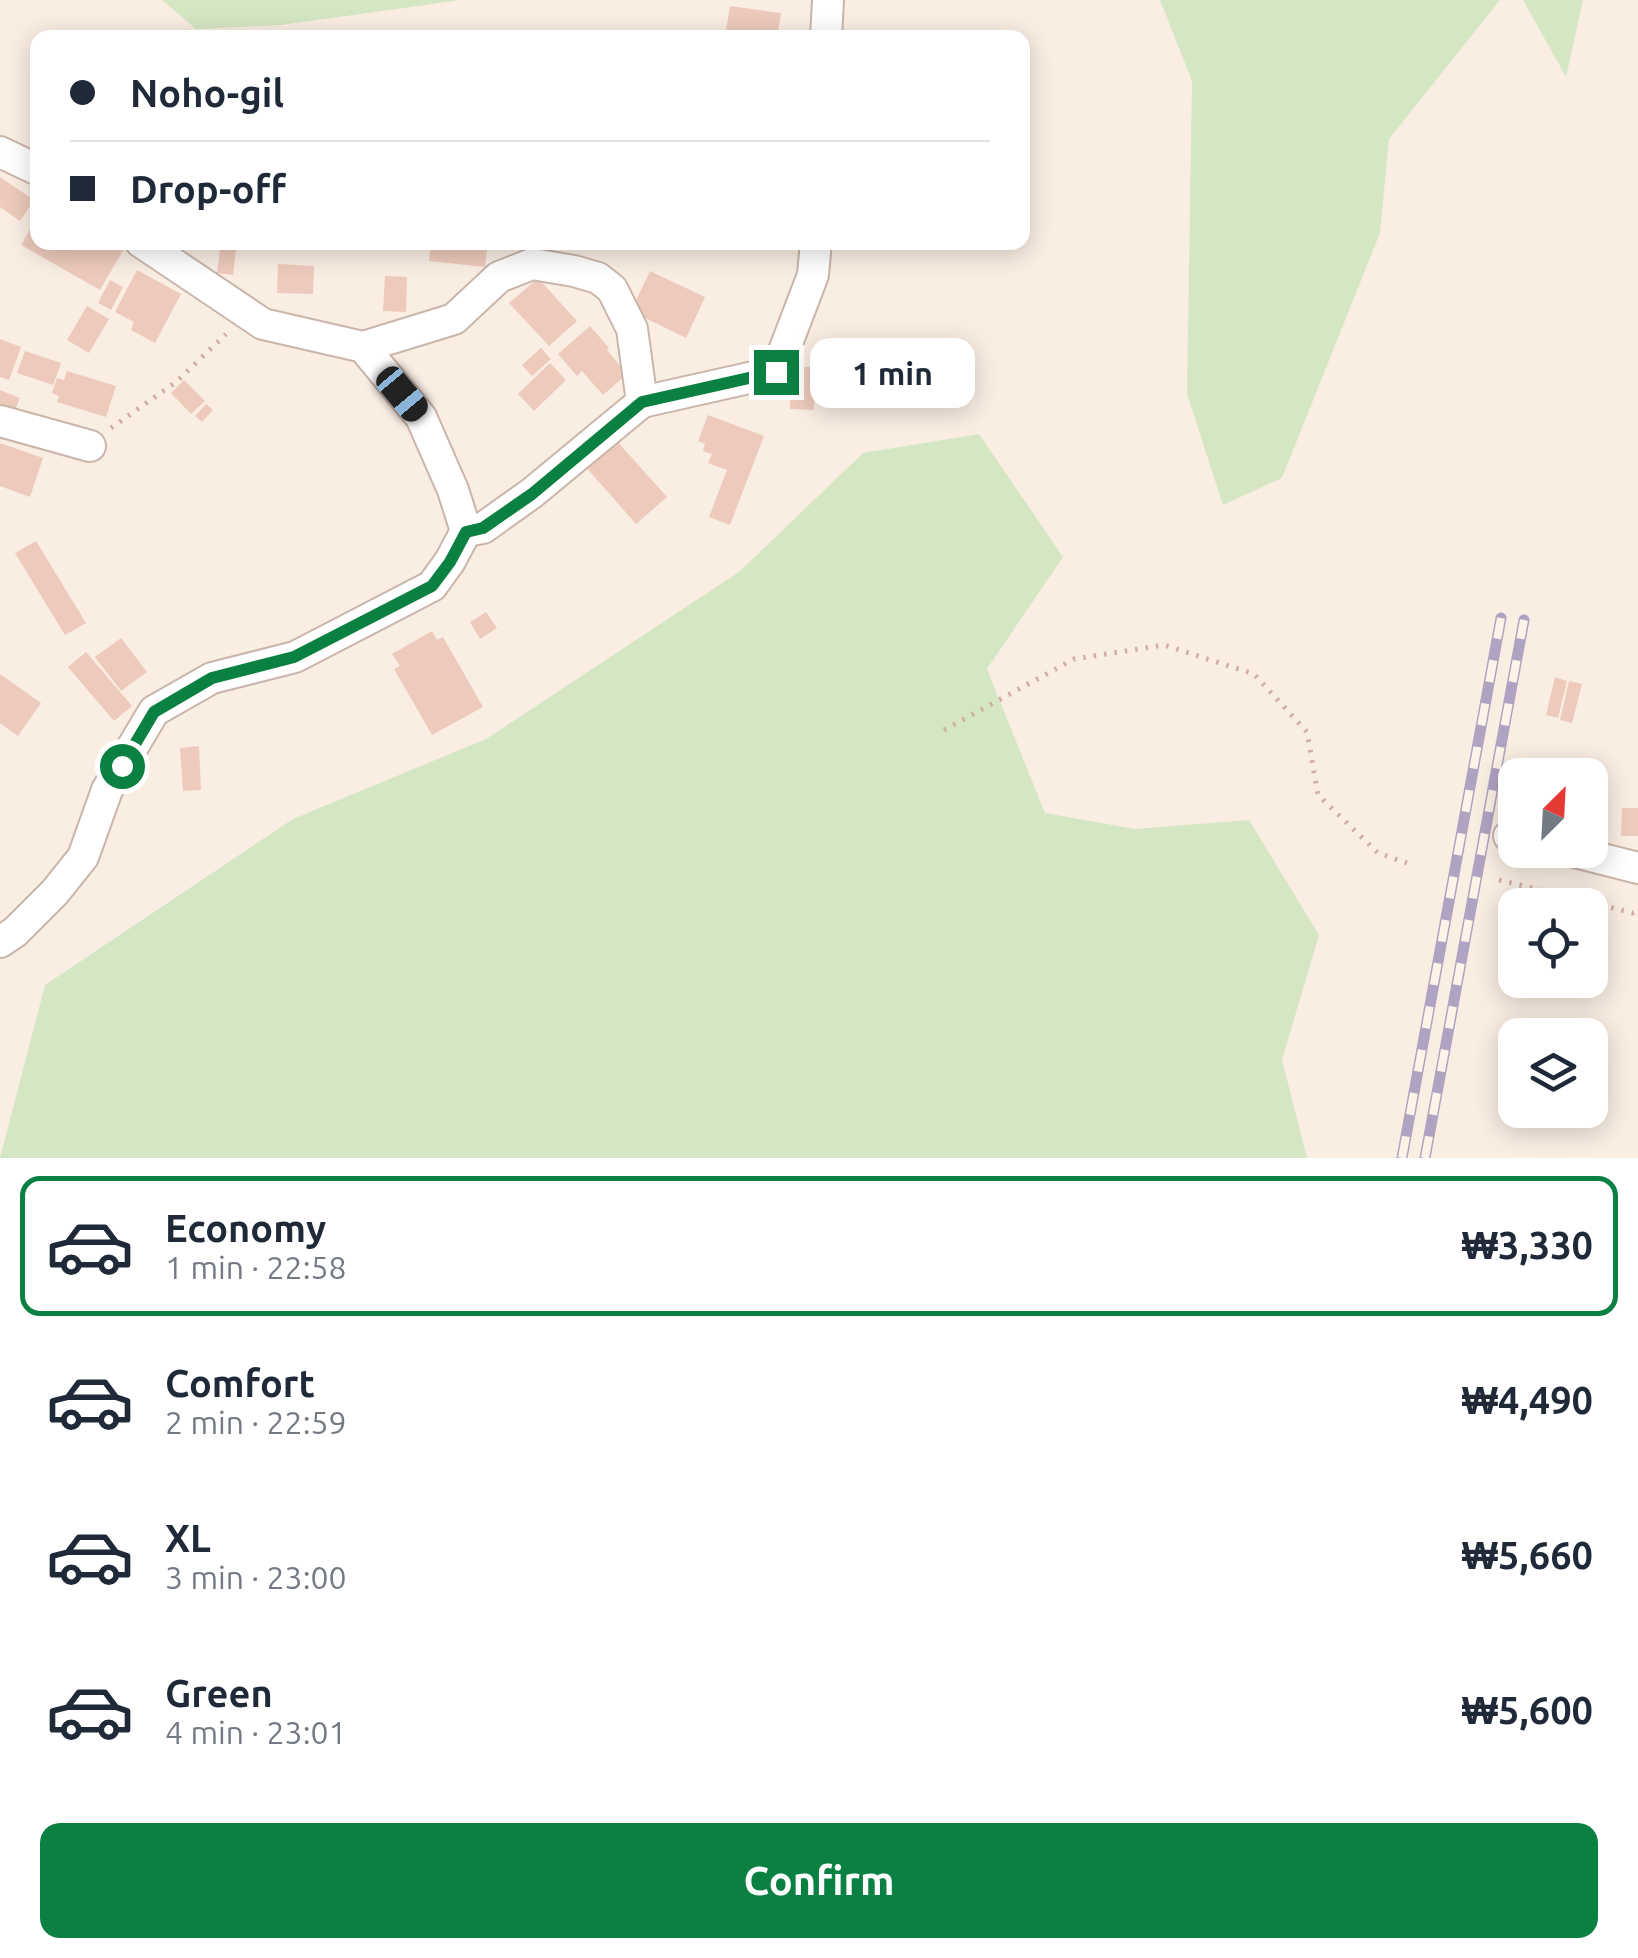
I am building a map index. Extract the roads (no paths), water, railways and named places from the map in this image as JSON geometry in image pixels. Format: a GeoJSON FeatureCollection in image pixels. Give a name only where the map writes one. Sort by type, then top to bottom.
{"type":"FeatureCollection","features":[{"type":"Feature","properties":{"kind":"street"},"geometry":{"type":"LineString","coordinates":[[826,30],[828,0]]}},
{"type":"Feature","properties":{"kind":"street"},"geometry":{"type":"LineString","coordinates":[[0,152],[30,166]]}},
{"type":"Feature","properties":{"kind":"street"},"geometry":{"type":"LineString","coordinates":[[152,250],[263,324],[363,346],[454,319],[499,278],[532,264],[598,278],[612,289],[632,328],[642,402]]}},
{"type":"Feature","properties":{"kind":"street"},"geometry":{"type":"LineString","coordinates":[[466,532],[483,528],[532,494],[642,402],[776,372],[813,275],[815,250]]}},
{"type":"Feature","properties":{"kind":"street"},"geometry":{"type":"LineString","coordinates":[[0,942],[55,892],[84,857],[108,790],[154,712],[212,678],[294,657],[432,586],[450,562],[466,532],[452,490],[422,417],[363,346]]}},
{"type":"Feature","properties":{"kind":"street"},"geometry":{"type":"LineString","coordinates":[[0,421],[90,446]]}},
{"type":"Feature","properties":{"kind":"street"},"geometry":{"type":"LineString","coordinates":[[1608,860],[1638,868]]}},
{"type":"Feature","properties":{"kind":"railway"},"geometry":{"type":"LineString","coordinates":[[1402,1158],[1501,618]]}},
{"type":"Feature","properties":{"kind":"railway"},"geometry":{"type":"LineString","coordinates":[[1425,1158],[1524,620]]}}]}
